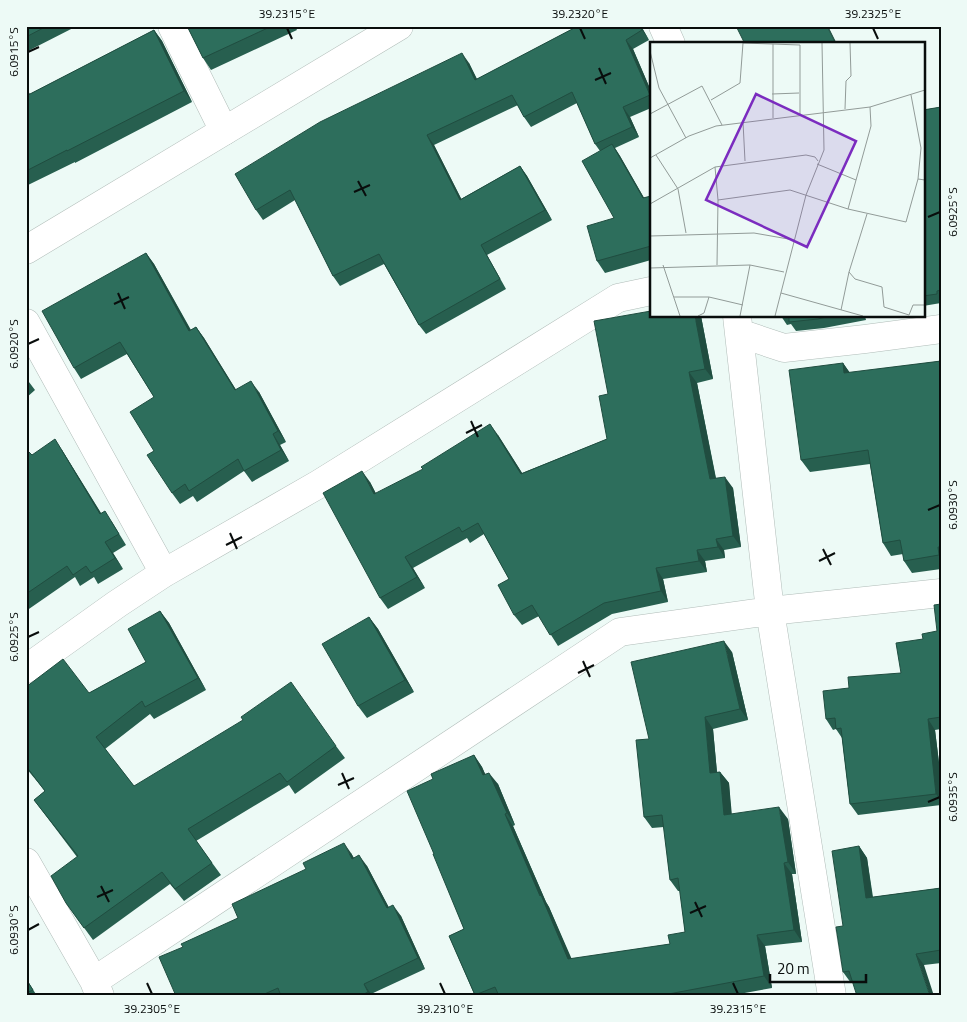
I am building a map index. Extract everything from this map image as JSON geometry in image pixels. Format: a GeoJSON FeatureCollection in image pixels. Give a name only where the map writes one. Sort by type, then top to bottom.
{"type":"FeatureCollection","features":[{"type":"Feature","properties":{"kind":"street"},"geometry":{"type":"LineString","coordinates":[[172,26],[224,131]]}},
{"type":"Feature","properties":{"kind":"street"},"geometry":{"type":"LineString","coordinates":[[26,250],[399,26]]}},
{"type":"Feature","properties":{"kind":"street"},"geometry":{"type":"LineString","coordinates":[[663,26],[670,42]]}},
{"type":"Feature","properties":{"kind":"street"},"geometry":{"type":"LineString","coordinates":[[26,668],[164,573],[319,484],[618,298],[650,290]]}},
{"type":"Feature","properties":{"kind":"street"},"geometry":{"type":"LineString","coordinates":[[26,323],[164,573]]}},
{"type":"Feature","properties":{"kind":"street"},"geometry":{"type":"LineString","coordinates":[[738,325],[784,348],[941,329]]}},
{"type":"Feature","properties":{"kind":"street"},"geometry":{"type":"LineString","coordinates":[[738,325],[770,612],[832,996]]}},
{"type":"Feature","properties":{"kind":"street"},"geometry":{"type":"LineString","coordinates":[[26,862],[97,988],[620,632],[770,612],[941,593]]}},
{"type":"Feature","properties":{"kind":"building"},"geometry":{"type":"Polygon","coordinates":[[[26,26],[47,26],[26,37],[26,26]]]}},
{"type":"Feature","properties":{"kind":"building"},"geometry":{"type":"Polygon","coordinates":[[[187,26],[272,26],[203,58],[187,26]]]}},
{"type":"Feature","properties":{"kind":"building"},"geometry":{"type":"Polygon","coordinates":[[[578,26],[639,26],[642,30],[626,40],[650,95],[623,107],[632,127],[595,144],[572,92],[524,117],[512,95],[427,135],[460,200],[520,166],[545,210],[481,245],[500,279],[419,325],[379,254],[333,276],[290,190],[256,210],[235,174],[320,122],[462,53],[475,80],[578,26]]]}},
{"type":"Feature","properties":{"kind":"building"},"geometry":{"type":"Polygon","coordinates":[[[736,26],[827,26],[835,42],[744,42],[736,26]]]}},
{"type":"Feature","properties":{"kind":"building"},"geometry":{"type":"Polygon","coordinates":[[[154,30],[184,91],[26,171],[26,92],[28,95],[154,30]]]}},
{"type":"Feature","properties":{"kind":"building"},"geometry":{"type":"Polygon","coordinates":[[[941,107],[941,290],[937,291],[937,294],[924,296],[924,110],[941,107]]]}},
{"type":"Feature","properties":{"kind":"building"},"geometry":{"type":"Polygon","coordinates":[[[612,144],[643,198],[650,196],[650,246],[597,261],[587,226],[614,218],[582,161],[612,144]]]}},
{"type":"Feature","properties":{"kind":"building"},"geometry":{"type":"Polygon","coordinates":[[[146,253],[189,331],[196,327],[235,390],[251,381],[278,431],[273,434],[281,450],[244,471],[238,459],[189,491],[185,484],[172,493],[147,455],[154,451],[130,412],[154,397],[120,342],[74,368],[42,311],[146,253]]]}},
{"type":"Feature","properties":{"kind":"building"},"geometry":{"type":"Polygon","coordinates":[[[650,311],[650,318],[695,318],[705,369],[689,372],[710,479],[725,477],[733,536],[716,539],[718,547],[697,550],[699,561],[656,568],[661,591],[604,603],[550,635],[532,605],[514,615],[498,585],[509,579],[478,523],[462,532],[459,527],[405,557],[417,577],[380,598],[323,493],[362,471],[374,494],[423,469],[421,467],[490,424],[521,474],[607,439],[599,396],[608,394],[594,321],[650,311]]]}},
{"type":"Feature","properties":{"kind":"building"},"geometry":{"type":"Polygon","coordinates":[[[789,318],[822,318],[818,319],[789,322],[789,318]]]}},
{"type":"Feature","properties":{"kind":"building"},"geometry":{"type":"Polygon","coordinates":[[[941,361],[941,547],[938,547],[939,555],[904,561],[900,540],[883,543],[868,450],[801,460],[789,370],[843,363],[844,373],[941,361]]]}},
{"type":"Feature","properties":{"kind":"building"},"geometry":{"type":"Polygon","coordinates":[[[55,439],[100,514],[105,511],[119,534],[105,542],[115,558],[91,573],[86,566],[73,575],[67,566],[26,594],[26,449],[32,455],[55,439]]]}},
{"type":"Feature","properties":{"kind":"building"},"geometry":{"type":"Polygon","coordinates":[[[941,604],[941,717],[928,719],[936,794],[850,804],[841,728],[836,729],[835,718],[826,719],[823,691],[849,688],[848,677],[901,673],[896,643],[923,639],[922,634],[937,631],[934,605],[941,604]]]}},
{"type":"Feature","properties":{"kind":"building"},"geometry":{"type":"Polygon","coordinates":[[[160,611],[198,678],[145,707],[142,701],[96,737],[134,786],[243,720],[241,717],[291,682],[336,746],[287,782],[280,773],[188,829],[212,863],[175,889],[162,872],[84,928],[66,903],[51,876],[78,856],[34,800],[45,791],[26,766],[26,687],[63,659],[89,693],[146,662],[128,629],[160,611]]]}},
{"type":"Feature","properties":{"kind":"building"},"geometry":{"type":"Polygon","coordinates":[[[369,617],[405,680],[358,706],[322,644],[369,617]]]}},
{"type":"Feature","properties":{"kind":"building"},"geometry":{"type":"Polygon","coordinates":[[[724,641],[740,709],[705,717],[710,773],[720,772],[724,815],[779,807],[788,862],[784,863],[794,930],[757,935],[764,976],[658,996],[499,996],[495,987],[475,995],[449,936],[464,929],[407,791],[433,779],[431,774],[474,755],[483,775],[489,773],[568,959],[670,944],[668,935],[685,932],[678,878],[670,880],[662,815],[644,817],[636,740],[649,739],[631,662],[724,641]]]}},
{"type":"Feature","properties":{"kind":"building"},"geometry":{"type":"Polygon","coordinates":[[[344,843],[352,859],[359,855],[387,908],[393,905],[418,958],[364,984],[368,992],[360,996],[281,996],[278,988],[260,996],[176,996],[159,957],[183,947],[181,944],[238,918],[232,904],[306,869],[303,863],[344,843]]]}},
{"type":"Feature","properties":{"kind":"building"},"geometry":{"type":"Polygon","coordinates":[[[859,846],[866,898],[941,888],[941,950],[916,954],[930,996],[857,996],[849,971],[843,972],[836,927],[843,926],[832,851],[859,846]]]}},
{"type":"Feature","properties":{"kind":"building"},"geometry":{"type":"Polygon","coordinates":[[[26,979],[33,990],[26,993],[26,979]]]}}]}
